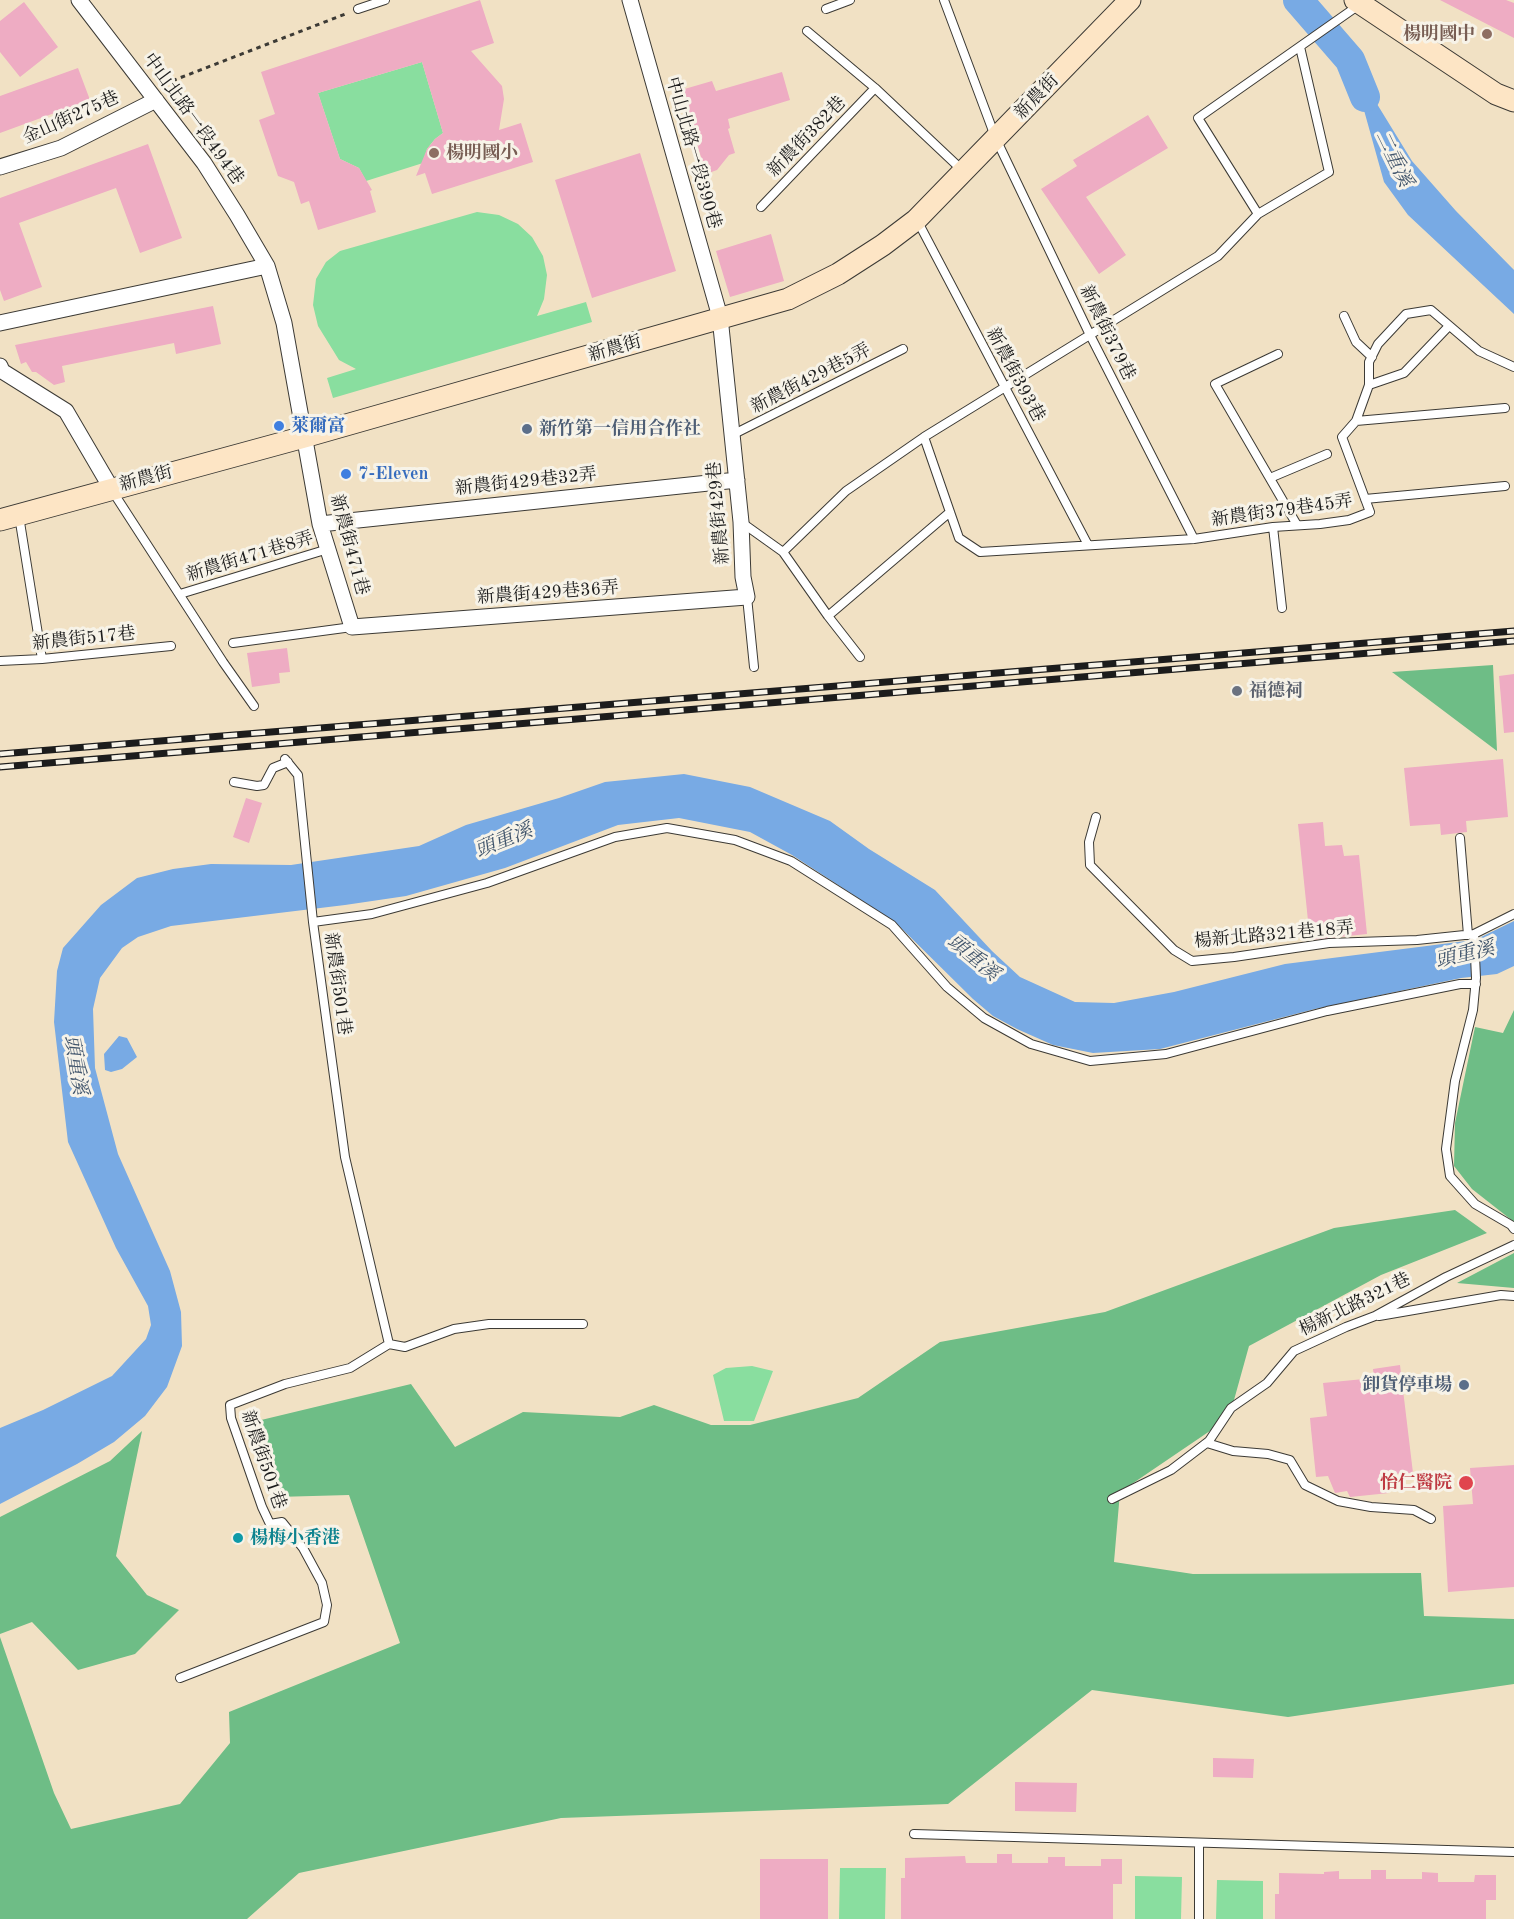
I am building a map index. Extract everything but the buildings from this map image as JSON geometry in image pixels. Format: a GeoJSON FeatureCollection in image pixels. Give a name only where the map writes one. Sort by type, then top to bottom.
{"type":"FeatureCollection","features":[{"type":"Feature","properties":{"kind":"street","name":"中山北路一段494巷"},"geometry":{"type":"LineString","coordinates":[[79,0],[204,163],[267,266],[284,323],[304,437]]}},
{"type":"Feature","properties":{"kind":"street","name":"中山北路一段390巷"},"geometry":{"type":"LineString","coordinates":[[630,0],[720,317]]}},
{"type":"Feature","properties":{"kind":"street","name":"新農街"},"geometry":{"type":"LineString","coordinates":[[9,517],[304,437],[788,299],[838,274],[916,220],[1130,0]]}},
{"type":"Feature","properties":{"kind":"street"},"geometry":{"type":"LineString","coordinates":[[1357,2],[1496,94],[1514,101]]}},
{"type":"Feature","properties":{"kind":"street","name":"金山街275巷"},"geometry":{"type":"LineString","coordinates":[[0,166],[61,148],[153,95]]}},
{"type":"Feature","properties":{"kind":"street"},"geometry":{"type":"LineString","coordinates":[[0,323],[267,266]]}},
{"type":"Feature","properties":{"kind":"street","name":"新農街429巷"},"geometry":{"type":"LineString","coordinates":[[720,317],[747,597]]}},
{"type":"Feature","properties":{"kind":"street"},"geometry":{"type":"LineString","coordinates":[[0,366],[2,371],[66,411],[111,488]]}},
{"type":"Feature","properties":{"kind":"street","name":"新農街471巷"},"geometry":{"type":"LineString","coordinates":[[304,437],[320,524],[352,627]]}},
{"type":"Feature","properties":{"kind":"street","name":"新農街429巷32弄"},"geometry":{"type":"LineString","coordinates":[[320,524],[737,480]]}},
{"type":"Feature","properties":{"kind":"street","name":"新農街429巷36弄"},"geometry":{"type":"LineString","coordinates":[[352,627],[747,597]]}},
{"type":"Feature","properties":{"kind":"lane"},"geometry":{"type":"LineString","coordinates":[[358,9],[385,0]]}},
{"type":"Feature","properties":{"kind":"lane"},"geometry":{"type":"LineString","coordinates":[[826,9],[850,0]]}},
{"type":"Feature","properties":{"kind":"lane","name":"新農街379巷"},"geometry":{"type":"LineString","coordinates":[[944,0],[996,139],[1090,335],[1194,538]]}},
{"type":"Feature","properties":{"kind":"lane"},"geometry":{"type":"LineString","coordinates":[[1258,214],[1198,118],[1300,47],[1357,2]]}},
{"type":"Feature","properties":{"kind":"lane"},"geometry":{"type":"LineString","coordinates":[[807,31],[875,88],[963,171]]}},
{"type":"Feature","properties":{"kind":"lane"},"geometry":{"type":"LineString","coordinates":[[783,552],[846,491],[924,437],[1218,256],[1258,214],[1329,172],[1300,47]]}},
{"type":"Feature","properties":{"kind":"lane","name":"新農街382巷"},"geometry":{"type":"LineString","coordinates":[[761,207],[875,88]]}},
{"type":"Feature","properties":{"kind":"lane","name":"新農街393巷"},"geometry":{"type":"LineString","coordinates":[[916,220],[1088,545]]}},
{"type":"Feature","properties":{"kind":"lane","name":"新農街379巷45弄"},"geometry":{"type":"LineString","coordinates":[[924,437],[959,538],[980,552],[1194,538],[1273,527],[1349,520],[1370,512],[1342,437],[1356,421],[1369,385],[1369,362],[1378,344],[1406,314],[1431,310],[1448,327]]}},
{"type":"Feature","properties":{"kind":"lane"},"geometry":{"type":"LineString","coordinates":[[1344,316],[1356,342],[1372,357]]}},
{"type":"Feature","properties":{"kind":"lane"},"geometry":{"type":"LineString","coordinates":[[1369,385],[1404,373],[1448,327],[1479,351],[1514,367]]}},
{"type":"Feature","properties":{"kind":"lane","name":"新農街429巷5弄"},"geometry":{"type":"LineString","coordinates":[[732,435],[903,349]]}},
{"type":"Feature","properties":{"kind":"lane"},"geometry":{"type":"LineString","coordinates":[[1278,354],[1215,384],[1297,525]]}},
{"type":"Feature","properties":{"kind":"lane"},"geometry":{"type":"LineString","coordinates":[[1356,421],[1505,408]]}},
{"type":"Feature","properties":{"kind":"lane"},"geometry":{"type":"LineString","coordinates":[[1270,478],[1327,454]]}},
{"type":"Feature","properties":{"kind":"lane"},"geometry":{"type":"LineString","coordinates":[[1365,499],[1505,486]]}},
{"type":"Feature","properties":{"kind":"lane"},"geometry":{"type":"LineString","coordinates":[[111,488],[254,706]]}},
{"type":"Feature","properties":{"kind":"lane"},"geometry":{"type":"LineString","coordinates":[[828,616],[950,512]]}},
{"type":"Feature","properties":{"kind":"lane"},"geometry":{"type":"LineString","coordinates":[[9,517],[42,659]]}},
{"type":"Feature","properties":{"kind":"lane"},"geometry":{"type":"LineString","coordinates":[[741,522],[783,552],[860,657]]}},
{"type":"Feature","properties":{"kind":"lane"},"geometry":{"type":"LineString","coordinates":[[1273,527],[1282,608]]}},
{"type":"Feature","properties":{"kind":"lane","name":"新農街471巷8弄"},"geometry":{"type":"LineString","coordinates":[[180,594],[328,549]]}},
{"type":"Feature","properties":{"kind":"lane"},"geometry":{"type":"LineString","coordinates":[[747,597],[753,667]]}},
{"type":"Feature","properties":{"kind":"lane"},"geometry":{"type":"LineString","coordinates":[[233,643],[352,627]]}},
{"type":"Feature","properties":{"kind":"lane","name":"新農街517巷"},"geometry":{"type":"LineString","coordinates":[[0,661],[171,646]]}},
{"type":"Feature","properties":{"kind":"lane","name":"新農街501巷"},"geometry":{"type":"LineString","coordinates":[[234,782],[264,785],[273,768],[287,760],[298,775],[313,922],[345,1157],[389,1344]]}},
{"type":"Feature","properties":{"kind":"lane","name":"楊新北路321巷18弄"},"geometry":{"type":"LineString","coordinates":[[1096,818],[1089,843],[1090,866],[1173,950],[1192,961],[1329,943],[1417,940],[1472,935]]}},
{"type":"Feature","properties":{"kind":"lane"},"geometry":{"type":"LineString","coordinates":[[313,922],[372,914],[487,883],[615,837],[667,828],[735,840],[791,861],[892,925],[947,987],[984,1018],[1031,1044],[1090,1061],[1166,1054],[1327,1011],[1476,981]]}},
{"type":"Feature","properties":{"kind":"lane"},"geometry":{"type":"LineString","coordinates":[[1460,838],[1476,981],[1473,1010],[1455,1081],[1446,1149],[1450,1176],[1475,1204],[1514,1229]]}},
{"type":"Feature","properties":{"kind":"lane"},"geometry":{"type":"LineString","coordinates":[[1472,935],[1514,914]]}},
{"type":"Feature","properties":{"kind":"lane","name":"楊新北路321巷"},"geometry":{"type":"LineString","coordinates":[[1112,1499],[1171,1470],[1207,1443],[1231,1408],[1268,1383],[1294,1352],[1375,1316],[1446,1277],[1514,1245]]}},
{"type":"Feature","properties":{"kind":"lane"},"geometry":{"type":"LineString","coordinates":[[1375,1316],[1406,1313],[1501,1295],[1514,1296]]}},
{"type":"Feature","properties":{"kind":"lane","name":"新農街501巷"},"geometry":{"type":"LineString","coordinates":[[180,1678],[324,1622],[327,1605],[322,1583],[303,1548],[282,1522],[270,1524],[262,1508],[231,1418],[230,1406],[285,1384],[350,1368],[389,1344],[405,1347],[454,1329],[489,1324],[583,1324]]}},
{"type":"Feature","properties":{"kind":"lane"},"geometry":{"type":"LineString","coordinates":[[1207,1443],[1233,1451],[1268,1454],[1290,1460],[1305,1485],[1338,1501],[1371,1507],[1414,1510],[1431,1519]]}},
{"type":"Feature","properties":{"kind":"lane"},"geometry":{"type":"LineString","coordinates":[[914,1834],[1514,1852]]}},
{"type":"Feature","properties":{"kind":"lane"},"geometry":{"type":"LineString","coordinates":[[1198,1919],[1199,1843]]}},
{"type":"Feature","properties":{"kind":"path"},"geometry":{"type":"LineString","coordinates":[[153,95],[358,9]]}},
{"type":"Feature","properties":{"kind":"green space"},"geometry":{"type":"Polygon","coordinates":[[[422,62],[443,133],[427,149],[423,163],[366,181],[359,168],[340,159],[318,93],[422,62]]]}},
{"type":"Feature","properties":{"kind":"green space"},"geometry":{"type":"Polygon","coordinates":[[[477,212],[499,215],[518,224],[532,237],[543,256],[547,275],[544,299],[537,316],[586,302],[592,322],[333,398],[327,378],[356,369],[339,360],[318,326],[313,305],[316,279],[326,262],[340,251],[477,212]]]}},
{"type":"Feature","properties":{"kind":"green space"},"geometry":{"type":"Polygon","coordinates":[[[1493,665],[1497,751],[1392,672],[1493,665]]]}},
{"type":"Feature","properties":{"kind":"green space"},"geometry":{"type":"Polygon","coordinates":[[[1514,1010],[1514,1222],[1472,1189],[1454,1166],[1455,1123],[1475,1027],[1503,1033],[1514,1010]]]}},
{"type":"Feature","properties":{"kind":"green space"},"geometry":{"type":"Polygon","coordinates":[[[1455,1210],[1487,1233],[1381,1275],[1249,1346],[1229,1418],[1120,1492],[1114,1562],[1193,1574],[1421,1573],[1424,1616],[1514,1619],[1514,1684],[1288,1717],[1092,1690],[948,1804],[561,1818],[299,1873],[247,1919],[0,1919],[0,1637],[54,1793],[71,1829],[180,1804],[230,1743],[229,1712],[400,1643],[349,1495],[276,1497],[257,1421],[411,1384],[455,1447],[523,1412],[620,1417],[654,1405],[711,1425],[750,1425],[858,1398],[940,1342],[1105,1312],[1334,1228],[1455,1210]]]}},
{"type":"Feature","properties":{"kind":"green space"},"geometry":{"type":"Polygon","coordinates":[[[1514,1253],[1514,1288],[1457,1283],[1514,1253]]]}},
{"type":"Feature","properties":{"kind":"green space"},"geometry":{"type":"Polygon","coordinates":[[[752,1366],[773,1371],[754,1421],[724,1421],[713,1375],[726,1368],[752,1366]]]}},
{"type":"Feature","properties":{"kind":"green space"},"geometry":{"type":"Polygon","coordinates":[[[142,1431],[116,1556],[147,1595],[179,1610],[135,1654],[78,1670],[32,1622],[0,1634],[0,1517],[110,1461],[142,1431]]]}},
{"type":"Feature","properties":{"kind":"green space"},"geometry":{"type":"Polygon","coordinates":[[[840,1868],[886,1868],[885,1919],[839,1919],[840,1868]]]}},
{"type":"Feature","properties":{"kind":"green space"},"geometry":{"type":"Polygon","coordinates":[[[1135,1876],[1182,1877],[1181,1919],[1135,1919],[1135,1876]]]}},
{"type":"Feature","properties":{"kind":"green space"},"geometry":{"type":"Polygon","coordinates":[[[1217,1880],[1263,1881],[1263,1919],[1216,1919],[1217,1880]]]}},
{"type":"Feature","properties":{"kind":"water"},"geometry":{"type":"Polygon","coordinates":[[[1350,60],[1412,161],[1456,211],[1514,270],[1514,314],[1408,215],[1384,182],[1350,60]]]}},
{"type":"Feature","properties":{"kind":"water","name":"頭重溪"},"geometry":{"type":"Polygon","coordinates":[[[684,774],[750,787],[830,821],[869,849],[935,890],[992,951],[1020,977],[1075,1002],[1114,1003],[1174,992],[1285,964],[1466,941],[1481,937],[1514,921],[1514,966],[1497,974],[1461,978],[1315,1009],[1160,1049],[1093,1053],[1053,1045],[993,1016],[895,922],[792,855],[750,832],[679,818],[618,825],[505,868],[406,896],[171,926],[138,937],[122,948],[100,978],[93,1009],[95,1068],[118,1154],[170,1271],[181,1312],[182,1346],[167,1387],[145,1416],[114,1442],[0,1504],[0,1428],[112,1376],[146,1339],[151,1325],[148,1306],[116,1248],[68,1142],[54,1022],[57,971],[63,948],[101,905],[137,878],[173,869],[211,864],[291,865],[419,846],[466,825],[605,782],[684,774]]]}},
{"type":"Feature","properties":{"kind":"water"},"geometry":{"type":"Polygon","coordinates":[[[119,1036],[127,1038],[137,1057],[122,1069],[111,1072],[105,1070],[104,1054],[119,1036]]]}},
{"type":"Feature","properties":{"kind":"waterway","name":"二重溪"},"geometry":{"type":"LineString","coordinates":[[1298,0],[1350,60],[1365,97]]}},
{"type":"Feature","properties":{"kind":"railway"},"geometry":{"type":"LineString","coordinates":[[0,754],[1514,631]]}},
{"type":"Feature","properties":{"kind":"railway"},"geometry":{"type":"LineString","coordinates":[[0,767],[1514,641]]}},
{"type":"Feature","properties":{"kind":"place","name":"楊明國中"},"geometry":{"type":"Point","coordinates":[1487,34]}},
{"type":"Feature","properties":{"kind":"place","name":"楊明國小"},"geometry":{"type":"Point","coordinates":[434,153]}},
{"type":"Feature","properties":{"kind":"place","name":"萊爾富"},"geometry":{"type":"Point","coordinates":[279,426]}},
{"type":"Feature","properties":{"kind":"place","name":"新竹第一信用合作社"},"geometry":{"type":"Point","coordinates":[527,429]}},
{"type":"Feature","properties":{"kind":"place","name":"7-Eleven"},"geometry":{"type":"Point","coordinates":[346,474]}},
{"type":"Feature","properties":{"kind":"place","name":"福德祠"},"geometry":{"type":"Point","coordinates":[1237,691]}},
{"type":"Feature","properties":{"kind":"place","name":"卸貨停車場"},"geometry":{"type":"Point","coordinates":[1464,1385]}},
{"type":"Feature","properties":{"kind":"place","name":"怡仁醫院"},"geometry":{"type":"Point","coordinates":[1466,1483]}},
{"type":"Feature","properties":{"kind":"place","name":"楊梅小香港"},"geometry":{"type":"Point","coordinates":[238,1538]}}]}
